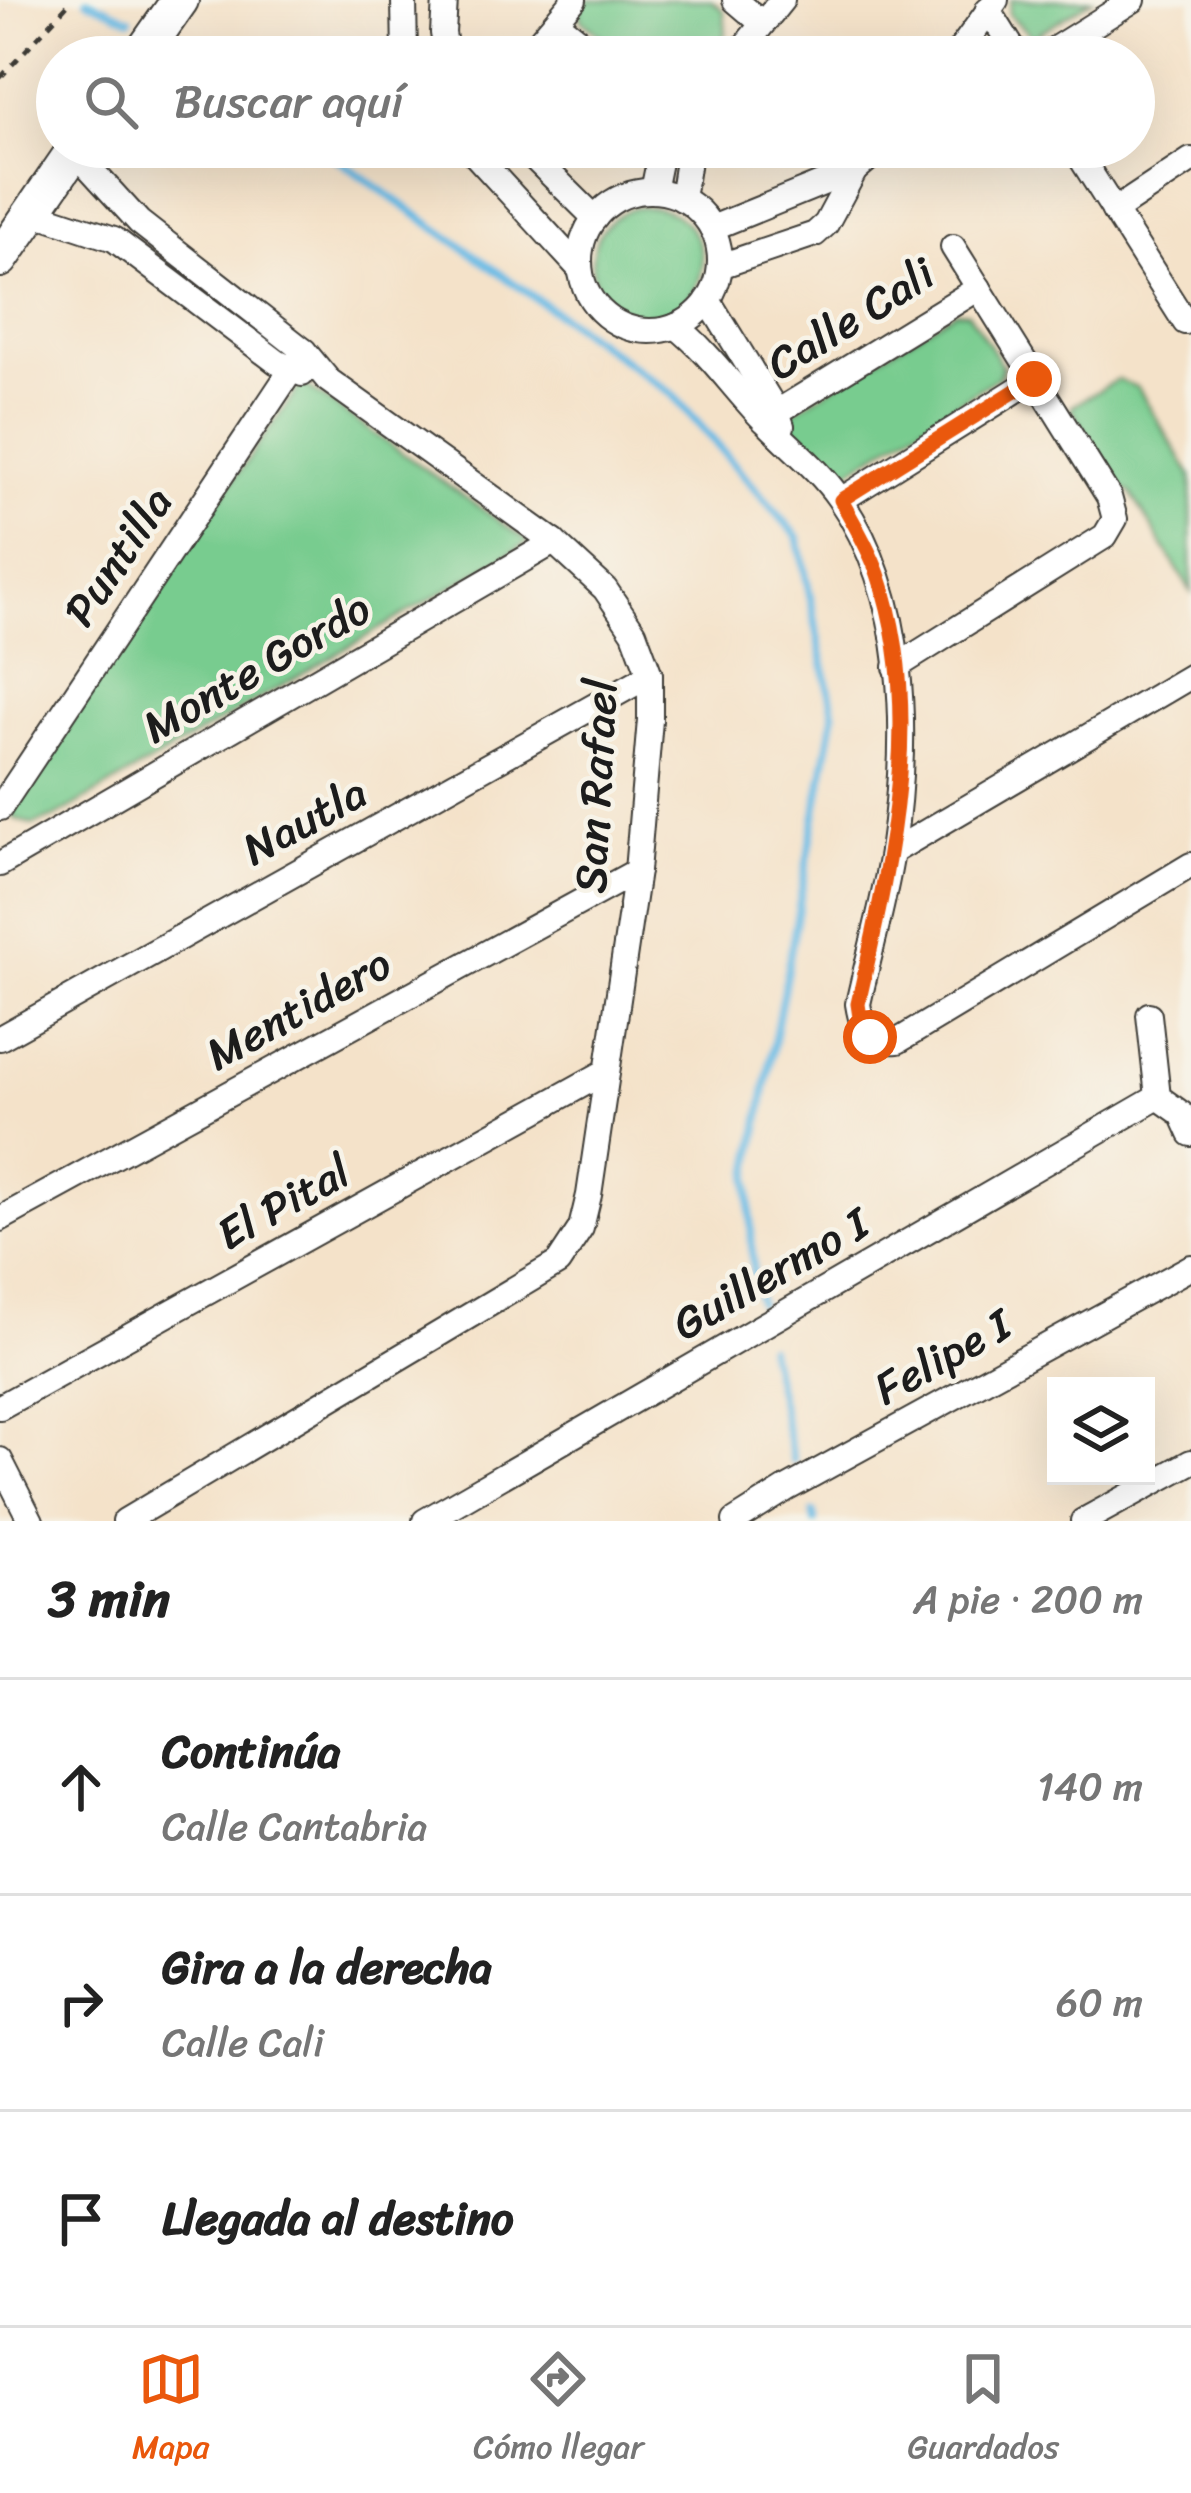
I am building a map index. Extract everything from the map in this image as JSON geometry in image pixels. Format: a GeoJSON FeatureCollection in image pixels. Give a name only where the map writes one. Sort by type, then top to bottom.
{"type":"FeatureCollection","features":[{"type":"Feature","properties":{"kind":"main road"},"geometry":{"type":"LineString","coordinates":[[155,36],[180,0]]}},
{"type":"Feature","properties":{"kind":"main road"},"geometry":{"type":"LineString","coordinates":[[0,259],[63,168]]}},
{"type":"Feature","properties":{"kind":"street"},"geometry":{"type":"LineString","coordinates":[[404,0],[405,36]]}},
{"type":"Feature","properties":{"kind":"street"},"geometry":{"type":"LineString","coordinates":[[444,36],[445,0]]}},
{"type":"Feature","properties":{"kind":"street"},"geometry":{"type":"LineString","coordinates":[[544,36],[574,0]]}},
{"type":"Feature","properties":{"kind":"street"},"geometry":{"type":"LineString","coordinates":[[735,0],[762,23]]}},
{"type":"Feature","properties":{"kind":"street"},"geometry":{"type":"LineString","coordinates":[[752,36],[782,0]]}},
{"type":"Feature","properties":{"kind":"street"},"geometry":{"type":"LineString","coordinates":[[1076,36],[1133,0]]}},
{"type":"Feature","properties":{"kind":"street"},"geometry":{"type":"LineString","coordinates":[[970,36],[992,4],[1008,36]]}},
{"type":"Feature","properties":{"kind":"street"},"geometry":{"type":"LineString","coordinates":[[556,22],[573,36]]}},
{"type":"Feature","properties":{"kind":"street"},"geometry":{"type":"LineString","coordinates":[[1114,211],[1191,160]]}},
{"type":"Feature","properties":{"kind":"street","name":"San Rafael"},"geometry":{"type":"LineString","coordinates":[[91,168],[121,207],[297,362]]}},
{"type":"Feature","properties":{"kind":"street"},"geometry":{"type":"LineString","coordinates":[[487,168],[580,268]]}},
{"type":"Feature","properties":{"kind":"street"},"geometry":{"type":"LineString","coordinates":[[544,168],[595,218]]}},
{"type":"Feature","properties":{"kind":"street"},"geometry":{"type":"LineString","coordinates":[[653,191],[658,168]]}},
{"type":"Feature","properties":{"kind":"street"},"geometry":{"type":"LineString","coordinates":[[682,199],[687,168]]}},
{"type":"Feature","properties":{"kind":"street"},"geometry":{"type":"LineString","coordinates":[[712,228],[857,168]]}},
{"type":"Feature","properties":{"kind":"street"},"geometry":{"type":"LineString","coordinates":[[1087,168],[1185,322]]}},
{"type":"Feature","properties":{"kind":"street"},"geometry":{"type":"LineString","coordinates":[[720,266],[815,234],[826,224],[855,170]]}},
{"type":"Feature","properties":{"kind":"street"},"geometry":{"type":"LineString","coordinates":[[653,191],[682,199],[712,228],[720,266],[708,300],[676,326],[648,331],[620,325],[597,308],[583,283],[580,268],[586,233],[595,218],[621,197],[653,191]]}},
{"type":"Feature","properties":{"kind":"street","name":"San Rafael"},"geometry":{"type":"LineString","coordinates":[[32,212],[115,239],[328,380],[554,542],[605,589],[634,632],[650,675],[637,871],[581,1228],[558,1263],[125,1521]]}},
{"type":"Feature","properties":{"kind":"street"},"geometry":{"type":"LineString","coordinates":[[896,668],[1112,530],[1115,507],[953,247]]}},
{"type":"Feature","properties":{"kind":"street"},"geometry":{"type":"LineString","coordinates":[[160,273],[176,251]]}},
{"type":"Feature","properties":{"kind":"street","name":"Calle Cali"},"geometry":{"type":"LineString","coordinates":[[770,416],[980,288]]}},
{"type":"Feature","properties":{"kind":"street"},"geometry":{"type":"LineString","coordinates":[[708,300],[770,416],[841,500],[879,575],[901,720],[892,852],[858,1004],[861,1024],[870,1037],[898,1041],[1191,865]]}},
{"type":"Feature","properties":{"kind":"street"},"geometry":{"type":"LineString","coordinates":[[676,326],[770,416]]}},
{"type":"Feature","properties":{"kind":"street","name":"Puntilla"},"geometry":{"type":"LineString","coordinates":[[0,808],[297,362]]}},
{"type":"Feature","properties":{"kind":"street"},"geometry":{"type":"LineString","coordinates":[[841,500],[1034,379]]}},
{"type":"Feature","properties":{"kind":"street","name":"Monte Gordo"},"geometry":{"type":"LineString","coordinates":[[0,865],[554,542]]}},
{"type":"Feature","properties":{"kind":"street","name":"Nautla"},"geometry":{"type":"LineString","coordinates":[[0,1038],[650,675]]}},
{"type":"Feature","properties":{"kind":"street"},"geometry":{"type":"LineString","coordinates":[[892,852],[1191,676]]}},
{"type":"Feature","properties":{"kind":"street","name":"Mentidero"},"geometry":{"type":"LineString","coordinates":[[0,1219],[637,871]]}},
{"type":"Feature","properties":{"kind":"street"},"geometry":{"type":"LineString","coordinates":[[1149,1015],[1158,1097],[1182,1114],[1191,1134]]}},
{"type":"Feature","properties":{"kind":"street","name":"El Pital"},"geometry":{"type":"LineString","coordinates":[[0,1407],[607,1071]]}},
{"type":"Feature","properties":{"kind":"street","name":"Guillermo I"},"geometry":{"type":"LineString","coordinates":[[424,1521],[1158,1097]]}},
{"type":"Feature","properties":{"kind":"street","name":"Felipe I"},"geometry":{"type":"LineString","coordinates":[[735,1521],[1191,1267]]}},
{"type":"Feature","properties":{"kind":"street"},"geometry":{"type":"LineString","coordinates":[[0,1460],[31,1521]]}},
{"type":"Feature","properties":{"kind":"street"},"geometry":{"type":"LineString","coordinates":[[1083,1521],[1191,1462]]}},
{"type":"Feature","properties":{"kind":"path"},"geometry":{"type":"LineString","coordinates":[[41,36],[72,0]]}},
{"type":"Feature","properties":{"kind":"path"},"geometry":{"type":"LineString","coordinates":[[0,78],[36,41]]}},
{"type":"Feature","properties":{"kind":"green space"},"geometry":{"type":"Polygon","coordinates":[[[588,0],[711,0],[724,11],[726,33],[601,36],[582,20],[579,11],[588,0]]]}},
{"type":"Feature","properties":{"kind":"green space"},"geometry":{"type":"Polygon","coordinates":[[[1011,0],[1092,0],[1034,36],[1009,14],[1011,0]]]}},
{"type":"Feature","properties":{"kind":"green space"},"geometry":{"type":"Polygon","coordinates":[[[647,207],[668,211],[686,223],[698,241],[702,262],[698,283],[686,301],[668,313],[647,317],[626,313],[608,301],[596,283],[592,262],[596,241],[608,223],[626,211],[647,207]]]}},
{"type":"Feature","properties":{"kind":"green space"},"geometry":{"type":"Polygon","coordinates":[[[956,311],[968,312],[1003,367],[1000,376],[845,473],[831,471],[788,422],[791,413],[956,311]]]}},
{"type":"Feature","properties":{"kind":"green space"},"geometry":{"type":"Polygon","coordinates":[[[1118,379],[1138,388],[1191,475],[1191,592],[1131,493],[1115,483],[1071,407],[1118,379]]]}},
{"type":"Feature","properties":{"kind":"green space"},"geometry":{"type":"Polygon","coordinates":[[[302,383],[529,542],[56,817],[33,825],[14,818],[7,800],[302,383]]]}},
{"type":"Feature","properties":{"kind":"waterway"},"geometry":{"type":"LineString","coordinates":[[87,0],[130,19]]}},
{"type":"Feature","properties":{"kind":"waterway"},"geometry":{"type":"LineString","coordinates":[[350,168],[672,394],[798,537],[834,714],[749,1178],[759,1303]]}},
{"type":"Feature","properties":{"kind":"waterway"},"geometry":{"type":"LineString","coordinates":[[768,1347],[793,1460]]}},
{"type":"Feature","properties":{"kind":"waterway"},"geometry":{"type":"LineString","coordinates":[[814,1513],[815,1521]]}},
{"type":"Feature","properties":{"kind":"route"},"geometry":{"type":"LineString","coordinates":[[870,1037],[861,1024],[858,1004],[892,852],[901,720],[879,575],[841,500],[1034,379]]}}]}
